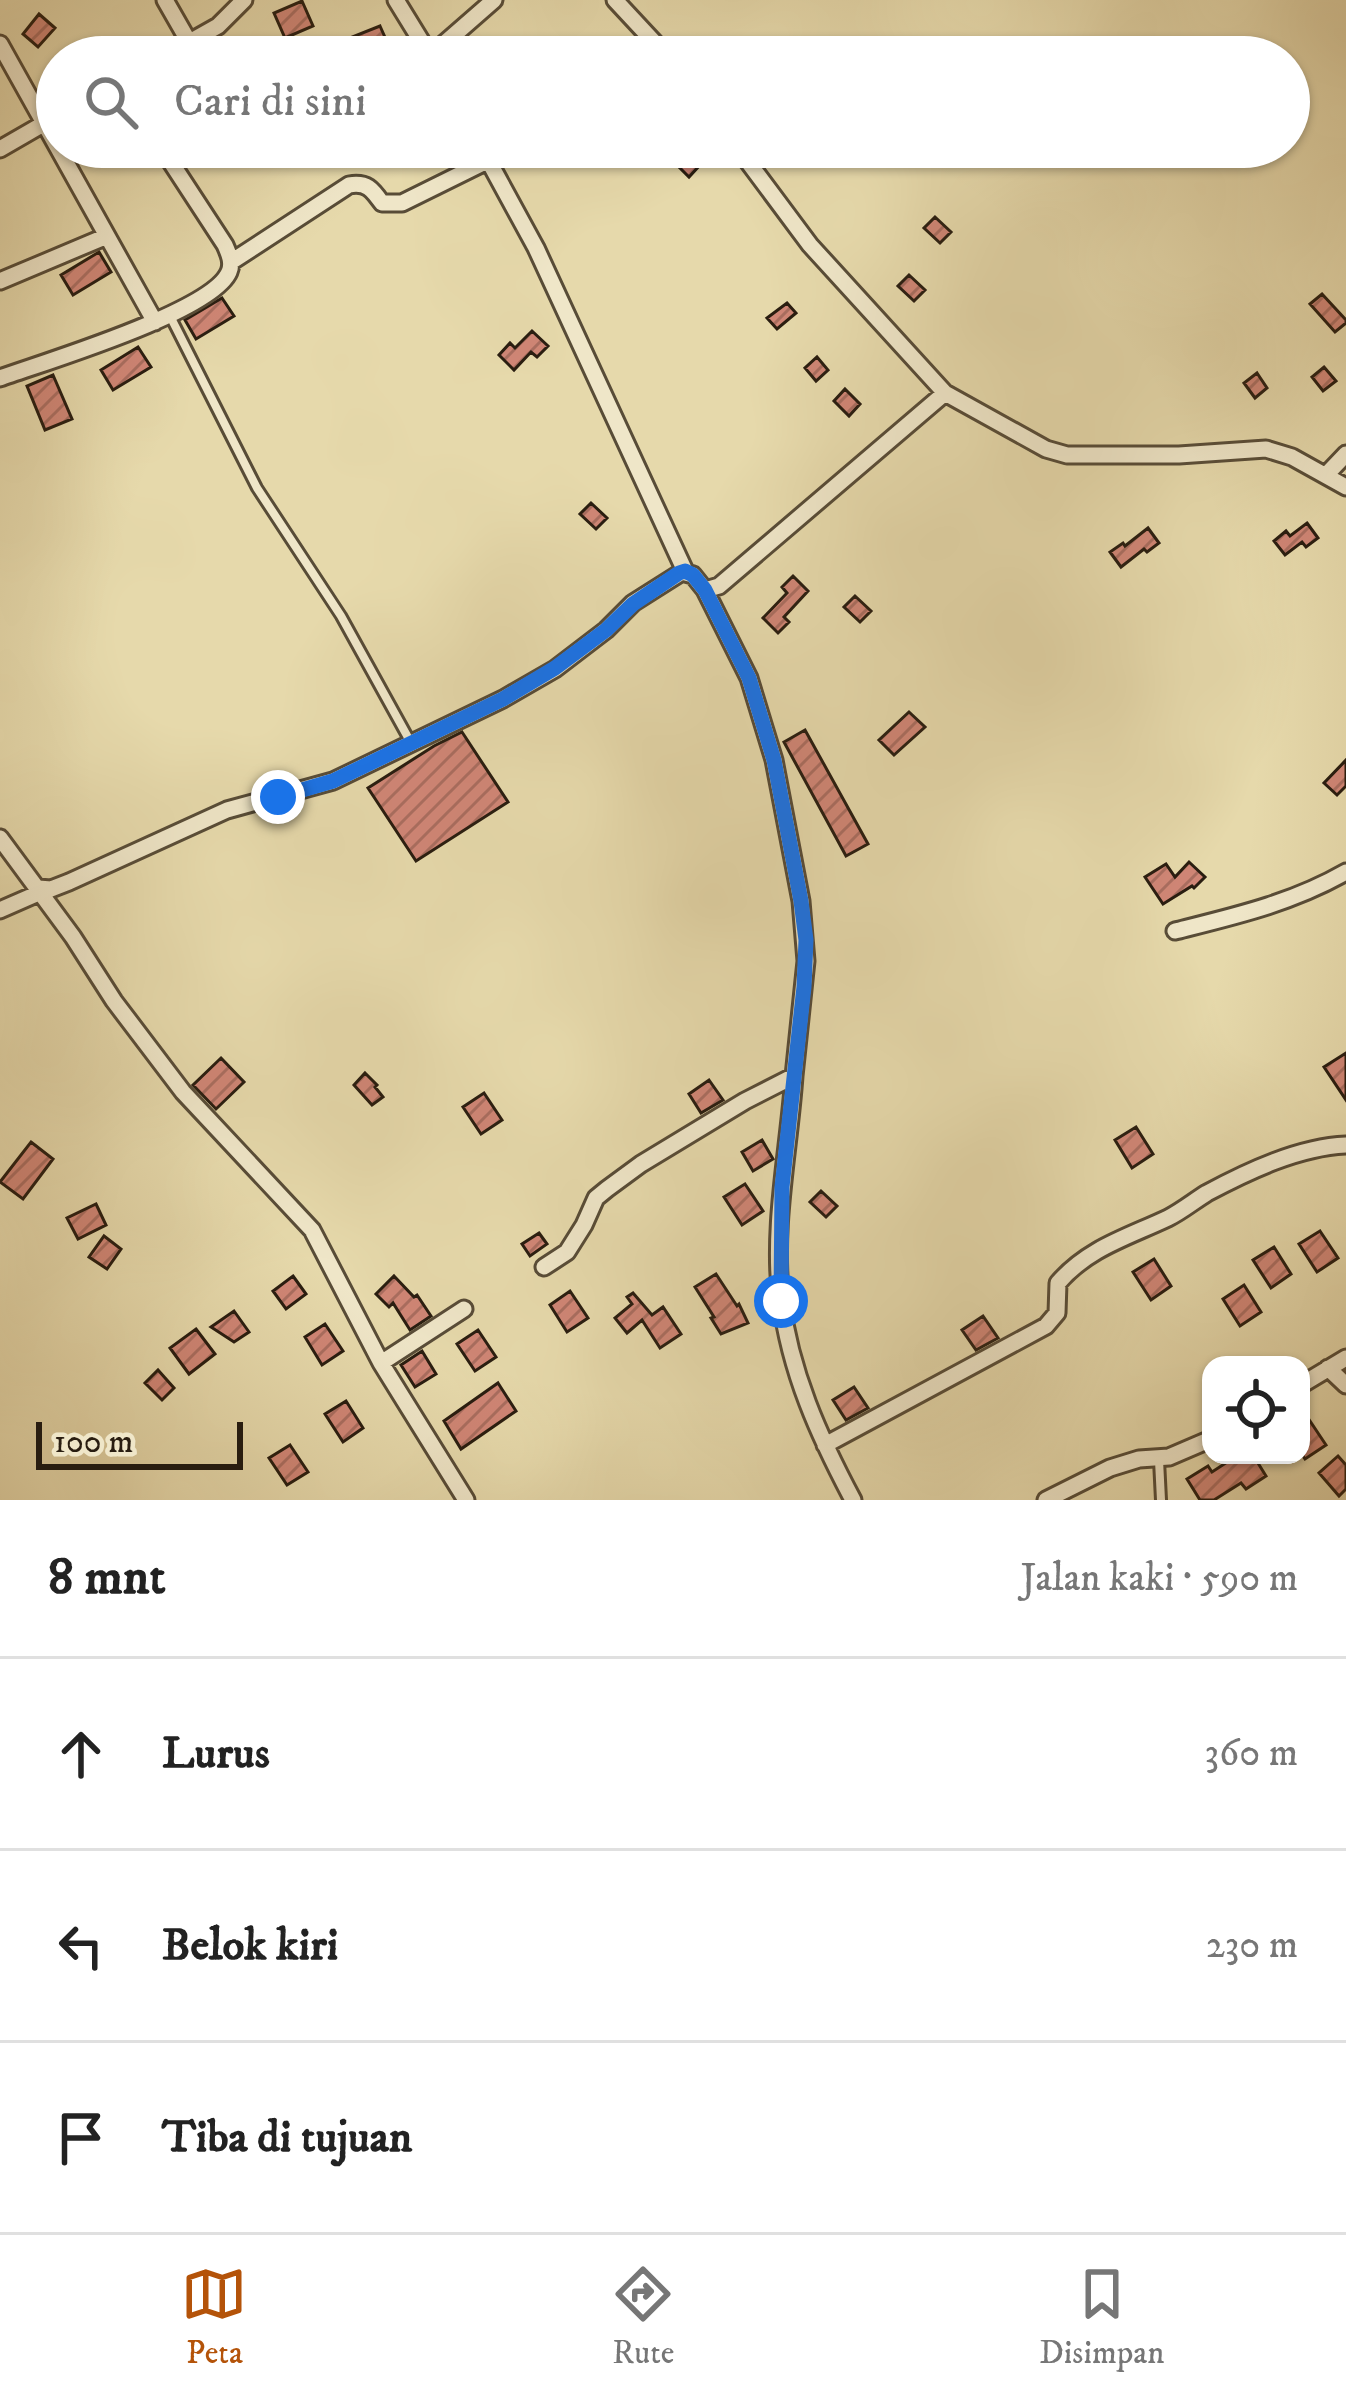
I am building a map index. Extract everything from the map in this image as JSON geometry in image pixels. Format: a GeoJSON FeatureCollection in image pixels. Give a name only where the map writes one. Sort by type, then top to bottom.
{"type":"FeatureCollection","features":[{"type":"Feature","properties":{"kind":"street"},"geometry":{"type":"LineString","coordinates":[[165,0],[186,36]]}},
{"type":"Feature","properties":{"kind":"street"},"geometry":{"type":"LineString","coordinates":[[200,36],[234,13],[244,0]]}},
{"type":"Feature","properties":{"kind":"street"},"geometry":{"type":"LineString","coordinates":[[396,0],[417,36]]}},
{"type":"Feature","properties":{"kind":"street"},"geometry":{"type":"LineString","coordinates":[[454,36],[494,0]]}},
{"type":"Feature","properties":{"kind":"street"},"geometry":{"type":"LineString","coordinates":[[615,0],[648,36]]}},
{"type":"Feature","properties":{"kind":"street"},"geometry":{"type":"LineString","coordinates":[[0,44],[36,98]]}},
{"type":"Feature","properties":{"kind":"street"},"geometry":{"type":"LineString","coordinates":[[0,149],[36,127]]}},
{"type":"Feature","properties":{"kind":"street"},"geometry":{"type":"LineString","coordinates":[[74,168],[107,236],[162,318]]}},
{"type":"Feature","properties":{"kind":"street"},"geometry":{"type":"LineString","coordinates":[[0,378],[162,318],[227,276],[231,262],[225,245],[175,168]]}},
{"type":"Feature","properties":{"kind":"street"},"geometry":{"type":"LineString","coordinates":[[231,262],[349,185],[360,183],[382,202],[402,203],[460,168]]}},
{"type":"Feature","properties":{"kind":"street"},"geometry":{"type":"LineString","coordinates":[[493,168],[536,248],[685,571],[705,590],[749,678],[774,760],[801,901],[806,962],[782,1187],[781,1301],[805,1402],[853,1500]]}},
{"type":"Feature","properties":{"kind":"street"},"geometry":{"type":"LineString","coordinates":[[753,168],[810,245],[945,393],[1046,449],[1067,455],[1266,449],[1292,457],[1346,487]]}},
{"type":"Feature","properties":{"kind":"street"},"geometry":{"type":"LineString","coordinates":[[0,281],[107,236]]}},
{"type":"Feature","properties":{"kind":"street"},"geometry":{"type":"LineString","coordinates":[[705,590],[719,586],[945,393]]}},
{"type":"Feature","properties":{"kind":"street"},"geometry":{"type":"LineString","coordinates":[[1326,475],[1346,454]]}},
{"type":"Feature","properties":{"kind":"street"},"geometry":{"type":"LineString","coordinates":[[0,910],[227,810],[333,781],[503,699],[555,668],[633,604],[685,571]]}},
{"type":"Feature","properties":{"kind":"street"},"geometry":{"type":"LineString","coordinates":[[0,838],[182,1092],[313,1230],[381,1363],[466,1500]]}},
{"type":"Feature","properties":{"kind":"street"},"geometry":{"type":"LineString","coordinates":[[1175,931],[1264,909],[1346,872]]}},
{"type":"Feature","properties":{"kind":"street"},"geometry":{"type":"LineString","coordinates":[[544,1267],[567,1252],[596,1198],[607,1189],[710,1122],[794,1076]]}},
{"type":"Feature","properties":{"kind":"street"},"geometry":{"type":"LineString","coordinates":[[825,1445],[1046,1326],[1057,1313],[1058,1283],[1091,1254],[1168,1218],[1244,1174],[1294,1156],[1346,1145]]}},
{"type":"Feature","properties":{"kind":"street"},"geometry":{"type":"LineString","coordinates":[[381,1363],[464,1310]]}},
{"type":"Feature","properties":{"kind":"street"},"geometry":{"type":"LineString","coordinates":[[1310,1379],[1346,1358]]}},
{"type":"Feature","properties":{"kind":"street"},"geometry":{"type":"LineString","coordinates":[[1328,1368],[1346,1385]]}},
{"type":"Feature","properties":{"kind":"street"},"geometry":{"type":"LineString","coordinates":[[1046,1500],[1110,1468],[1169,1457],[1202,1443]]}},
{"type":"Feature","properties":{"kind":"lane"},"geometry":{"type":"LineString","coordinates":[[162,318],[257,488],[341,616],[411,743]]}},
{"type":"Feature","properties":{"kind":"lane"},"geometry":{"type":"LineString","coordinates":[[1159,1459],[1161,1500]]}},
{"type":"Feature","properties":{"kind":"building"},"geometry":{"type":"Polygon","coordinates":[[[302,1],[313,26],[284,36],[274,13],[302,1]]]}},
{"type":"Feature","properties":{"kind":"building"},"geometry":{"type":"Polygon","coordinates":[[[39,14],[55,28],[48,36],[36,36],[36,45],[23,34],[39,14]]]}},
{"type":"Feature","properties":{"kind":"building"},"geometry":{"type":"Polygon","coordinates":[[[380,26],[384,36],[355,36],[380,26]]]}},
{"type":"Feature","properties":{"kind":"building"},"geometry":{"type":"Polygon","coordinates":[[[935,217],[951,232],[940,243],[924,228],[935,217]]]}},
{"type":"Feature","properties":{"kind":"building"},"geometry":{"type":"Polygon","coordinates":[[[99,252],[111,272],[73,295],[61,275],[99,252]]]}},
{"type":"Feature","properties":{"kind":"building"},"geometry":{"type":"Polygon","coordinates":[[[909,275],[925,290],[914,301],[898,286],[909,275]]]}},
{"type":"Feature","properties":{"kind":"building"},"geometry":{"type":"Polygon","coordinates":[[[1322,294],[1346,320],[1335,332],[1310,304],[1322,294]]]}},
{"type":"Feature","properties":{"kind":"building"},"geometry":{"type":"Polygon","coordinates":[[[222,298],[234,316],[196,339],[185,320],[222,298]]]}},
{"type":"Feature","properties":{"kind":"building"},"geometry":{"type":"Polygon","coordinates":[[[787,303],[796,313],[777,329],[767,318],[787,303]]]}},
{"type":"Feature","properties":{"kind":"building"},"geometry":{"type":"Polygon","coordinates":[[[532,331],[548,346],[537,357],[531,352],[514,370],[499,355],[510,343],[515,348],[532,331]]]}},
{"type":"Feature","properties":{"kind":"building"},"geometry":{"type":"Polygon","coordinates":[[[138,347],[151,367],[113,390],[101,370],[138,347]]]}},
{"type":"Feature","properties":{"kind":"building"},"geometry":{"type":"Polygon","coordinates":[[[817,357],[828,370],[816,381],[805,368],[817,357]]]}},
{"type":"Feature","properties":{"kind":"building"},"geometry":{"type":"Polygon","coordinates":[[[1324,367],[1336,381],[1323,391],[1312,377],[1324,367]]]}},
{"type":"Feature","properties":{"kind":"building"},"geometry":{"type":"Polygon","coordinates":[[[1257,373],[1267,388],[1255,398],[1244,383],[1257,373]]]}},
{"type":"Feature","properties":{"kind":"building"},"geometry":{"type":"Polygon","coordinates":[[[53,375],[72,419],[45,430],[27,386],[53,375]]]}},
{"type":"Feature","properties":{"kind":"building"},"geometry":{"type":"Polygon","coordinates":[[[845,389],[860,404],[849,416],[834,401],[845,389]]]}},
{"type":"Feature","properties":{"kind":"building"},"geometry":{"type":"Polygon","coordinates":[[[591,503],[607,518],[596,529],[580,514],[591,503]]]}},
{"type":"Feature","properties":{"kind":"building"},"geometry":{"type":"Polygon","coordinates":[[[1307,523],[1318,538],[1306,547],[1302,542],[1285,555],[1274,541],[1307,523]]]}},
{"type":"Feature","properties":{"kind":"building"},"geometry":{"type":"Polygon","coordinates":[[[1148,528],[1159,543],[1121,567],[1110,552],[1148,528]]]}},
{"type":"Feature","properties":{"kind":"building"},"geometry":{"type":"Polygon","coordinates":[[[793,576],[808,591],[784,617],[789,622],[778,633],[763,618],[787,593],[782,587],[793,576]]]}},
{"type":"Feature","properties":{"kind":"building"},"geometry":{"type":"Polygon","coordinates":[[[855,596],[871,611],[860,622],[844,607],[855,596]]]}},
{"type":"Feature","properties":{"kind":"building"},"geometry":{"type":"Polygon","coordinates":[[[909,712],[925,727],[894,755],[879,740],[909,712]]]}},
{"type":"Feature","properties":{"kind":"building"},"geometry":{"type":"Polygon","coordinates":[[[805,730],[868,844],[846,856],[784,742],[805,730]]]}},
{"type":"Feature","properties":{"kind":"building"},"geometry":{"type":"Polygon","coordinates":[[[462,732],[508,802],[416,861],[368,788],[462,732]]]}},
{"type":"Feature","properties":{"kind":"building"},"geometry":{"type":"Polygon","coordinates":[[[1346,760],[1346,786],[1337,795],[1324,783],[1346,760]]]}},
{"type":"Feature","properties":{"kind":"building"},"geometry":{"type":"Polygon","coordinates":[[[1189,862],[1205,877],[1163,904],[1145,877],[1166,864],[1175,877],[1189,862]]]}},
{"type":"Feature","properties":{"kind":"building"},"geometry":{"type":"Polygon","coordinates":[[[1346,1053],[1346,1100],[1324,1067],[1346,1053]]]}},
{"type":"Feature","properties":{"kind":"building"},"geometry":{"type":"Polygon","coordinates":[[[221,1058],[244,1082],[216,1109],[193,1085],[221,1058]]]}},
{"type":"Feature","properties":{"kind":"building"},"geometry":{"type":"Polygon","coordinates":[[[365,1073],[383,1097],[372,1105],[354,1085],[365,1073]]]}},
{"type":"Feature","properties":{"kind":"building"},"geometry":{"type":"Polygon","coordinates":[[[709,1080],[723,1100],[701,1113],[689,1094],[709,1080]]]}},
{"type":"Feature","properties":{"kind":"building"},"geometry":{"type":"Polygon","coordinates":[[[484,1093],[502,1120],[481,1134],[463,1107],[484,1093]]]}},
{"type":"Feature","properties":{"kind":"building"},"geometry":{"type":"Polygon","coordinates":[[[1136,1127],[1153,1154],[1132,1168],[1115,1140],[1136,1127]]]}},
{"type":"Feature","properties":{"kind":"building"},"geometry":{"type":"Polygon","coordinates":[[[762,1140],[773,1159],[753,1171],[742,1152],[762,1140]]]}},
{"type":"Feature","properties":{"kind":"building"},"geometry":{"type":"Polygon","coordinates":[[[31,1142],[53,1159],[23,1199],[0,1182],[31,1142]]]}},
{"type":"Feature","properties":{"kind":"building"},"geometry":{"type":"Polygon","coordinates":[[[745,1184],[763,1211],[742,1225],[724,1197],[745,1184]]]}},
{"type":"Feature","properties":{"kind":"building"},"geometry":{"type":"Polygon","coordinates":[[[821,1191],[837,1206],[826,1217],[810,1202],[821,1191]]]}},
{"type":"Feature","properties":{"kind":"building"},"geometry":{"type":"Polygon","coordinates":[[[96,1204],[106,1225],[78,1239],[67,1218],[96,1204]]]}},
{"type":"Feature","properties":{"kind":"building"},"geometry":{"type":"Polygon","coordinates":[[[1320,1231],[1338,1258],[1317,1272],[1299,1244],[1320,1231]]]}},
{"type":"Feature","properties":{"kind":"building"},"geometry":{"type":"Polygon","coordinates":[[[539,1233],[547,1244],[530,1256],[522,1244],[539,1233]]]}},
{"type":"Feature","properties":{"kind":"building"},"geometry":{"type":"Polygon","coordinates":[[[104,1236],[121,1249],[107,1269],[89,1257],[104,1236]]]}},
{"type":"Feature","properties":{"kind":"building"},"geometry":{"type":"Polygon","coordinates":[[[1274,1247],[1291,1274],[1271,1288],[1253,1260],[1274,1247]]]}},
{"type":"Feature","properties":{"kind":"building"},"geometry":{"type":"Polygon","coordinates":[[[1154,1259],[1171,1286],[1151,1300],[1133,1272],[1154,1259]]]}},
{"type":"Feature","properties":{"kind":"building"},"geometry":{"type":"Polygon","coordinates":[[[716,1274],[748,1323],[721,1334],[695,1287],[716,1274]]]}},
{"type":"Feature","properties":{"kind":"building"},"geometry":{"type":"Polygon","coordinates":[[[293,1276],[306,1294],[286,1309],[273,1291],[293,1276]]]}},
{"type":"Feature","properties":{"kind":"building"},"geometry":{"type":"Polygon","coordinates":[[[394,1276],[417,1295],[431,1316],[410,1330],[393,1303],[389,1307],[376,1294],[394,1276]]]}},
{"type":"Feature","properties":{"kind":"building"},"geometry":{"type":"Polygon","coordinates":[[[1244,1285],[1261,1312],[1240,1326],[1223,1299],[1244,1285]]]}},
{"type":"Feature","properties":{"kind":"building"},"geometry":{"type":"Polygon","coordinates":[[[570,1291],[588,1318],[567,1332],[550,1305],[570,1291]]]}},
{"type":"Feature","properties":{"kind":"building"},"geometry":{"type":"Polygon","coordinates":[[[633,1293],[652,1315],[663,1307],[681,1334],[660,1348],[642,1320],[627,1333],[615,1318],[632,1304],[627,1297],[633,1293]]]}},
{"type":"Feature","properties":{"kind":"building"},"geometry":{"type":"Polygon","coordinates":[[[234,1311],[249,1332],[234,1342],[211,1327],[234,1311]]]}},
{"type":"Feature","properties":{"kind":"building"},"geometry":{"type":"Polygon","coordinates":[[[983,1316],[998,1338],[976,1350],[962,1330],[983,1316]]]}},
{"type":"Feature","properties":{"kind":"building"},"geometry":{"type":"Polygon","coordinates":[[[325,1324],[343,1351],[322,1365],[305,1337],[325,1324]]]}},
{"type":"Feature","properties":{"kind":"building"},"geometry":{"type":"Polygon","coordinates":[[[196,1329],[215,1354],[189,1374],[170,1348],[196,1329]]]}},
{"type":"Feature","properties":{"kind":"building"},"geometry":{"type":"Polygon","coordinates":[[[478,1330],[496,1357],[475,1371],[457,1344],[478,1330]]]}},
{"type":"Feature","properties":{"kind":"building"},"geometry":{"type":"Polygon","coordinates":[[[422,1351],[436,1374],[415,1387],[401,1365],[422,1351]]]}},
{"type":"Feature","properties":{"kind":"building"},"geometry":{"type":"Polygon","coordinates":[[[158,1370],[174,1388],[162,1400],[145,1383],[158,1370]]]}},
{"type":"Feature","properties":{"kind":"building"},"geometry":{"type":"Polygon","coordinates":[[[498,1383],[516,1411],[461,1449],[444,1421],[498,1383]]]}},
{"type":"Feature","properties":{"kind":"building"},"geometry":{"type":"Polygon","coordinates":[[[854,1387],[868,1408],[846,1420],[833,1400],[854,1387]]]}},
{"type":"Feature","properties":{"kind":"building"},"geometry":{"type":"Polygon","coordinates":[[[346,1401],[363,1428],[343,1442],[325,1414],[346,1401]]]}},
{"type":"Feature","properties":{"kind":"building"},"geometry":{"type":"Polygon","coordinates":[[[1310,1421],[1326,1445],[1310,1456],[1310,1421]]]}},
{"type":"Feature","properties":{"kind":"building"},"geometry":{"type":"Polygon","coordinates":[[[290,1445],[308,1472],[287,1485],[269,1458],[290,1445]]]}},
{"type":"Feature","properties":{"kind":"building"},"geometry":{"type":"Polygon","coordinates":[[[1338,1456],[1346,1465],[1346,1489],[1339,1496],[1319,1473],[1338,1456]]]}},
{"type":"Feature","properties":{"kind":"building"},"geometry":{"type":"Polygon","coordinates":[[[1224,1464],[1259,1464],[1266,1476],[1246,1489],[1241,1483],[1214,1500],[1200,1500],[1187,1479],[1208,1466],[1212,1472],[1224,1464]]]}},
{"type":"Feature","properties":{"kind":"route"},"geometry":{"type":"LineString","coordinates":[[278,797],[333,781],[503,699],[555,668],[679,573],[693,575],[749,678],[774,760],[806,940],[782,1187],[781,1301]]}}]}
